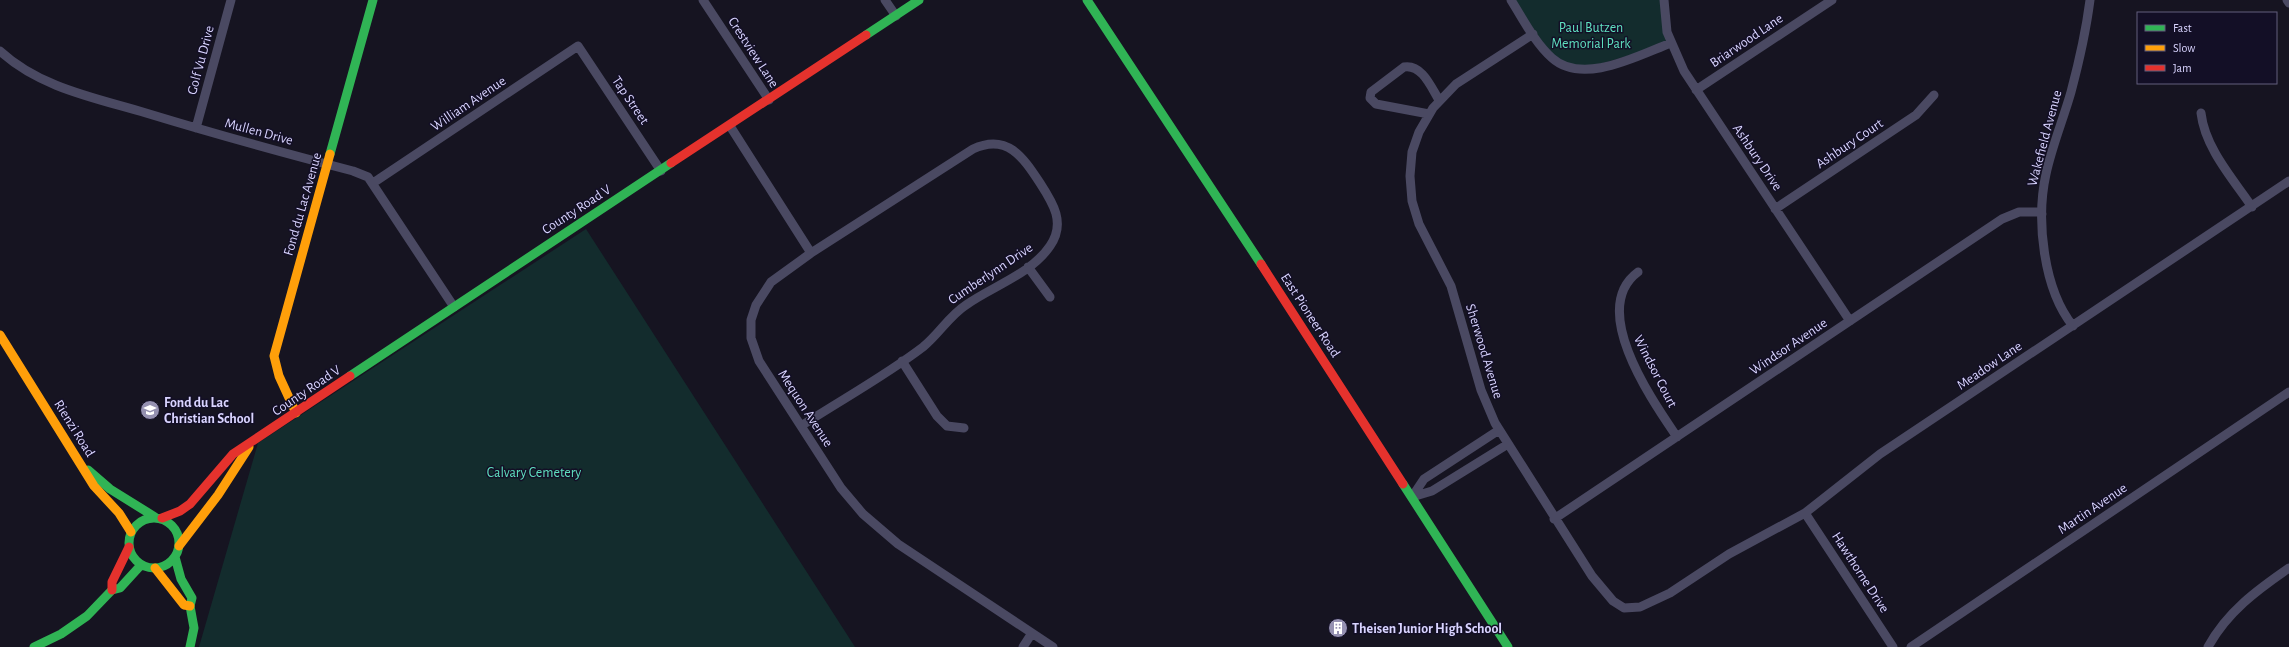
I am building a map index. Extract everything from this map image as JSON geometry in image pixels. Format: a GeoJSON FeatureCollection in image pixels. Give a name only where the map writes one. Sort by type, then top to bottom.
{"type":"FeatureCollection","features":[{"type":"Feature","properties":{"kind":"main road","name":"Fond du Lac Avenue"},"geometry":{"type":"LineString","coordinates":[[296,413],[279,376],[274,356],[373,0]]}},
{"type":"Feature","properties":{"kind":"main road","name":"County Road V"},"geometry":{"type":"LineString","coordinates":[[250,445],[454,307],[919,0]]}},
{"type":"Feature","properties":{"kind":"main road","name":"East Pioneer Road"},"geometry":{"type":"LineString","coordinates":[[1087,0],[1217,195],[1508,647]]}},
{"type":"Feature","properties":{"kind":"main road","name":"Rienzi Road"},"geometry":{"type":"LineString","coordinates":[[0,335],[94,486],[119,514],[131,532]]}},
{"type":"Feature","properties":{"kind":"main road"},"geometry":{"type":"LineString","coordinates":[[112,590],[112,582],[129,547],[131,532],[140,521],[158,518],[180,511],[190,504],[233,454],[250,445]]}},
{"type":"Feature","properties":{"kind":"main road"},"geometry":{"type":"LineString","coordinates":[[129,547],[131,554],[141,565],[155,568],[168,564],[175,557],[179,546],[218,496],[250,445]]}},
{"type":"Feature","properties":{"kind":"main road"},"geometry":{"type":"LineString","coordinates":[[83,467],[110,489],[174,526],[177,532],[179,546]]}},
{"type":"Feature","properties":{"kind":"main road"},"geometry":{"type":"LineString","coordinates":[[175,557],[181,578],[192,598],[190,606],[194,628],[190,647]]}},
{"type":"Feature","properties":{"kind":"main road"},"geometry":{"type":"LineString","coordinates":[[34,647],[80,621],[91,613],[112,590],[120,588],[141,565]]}},
{"type":"Feature","properties":{"kind":"main road"},"geometry":{"type":"LineString","coordinates":[[155,568],[184,604],[190,606]]}},
{"type":"Feature","properties":{"kind":"street","name":"Golf Vu Drive"},"geometry":{"type":"LineString","coordinates":[[196,128],[231,0]]}},
{"type":"Feature","properties":{"kind":"street","name":"Crestview Lane"},"geometry":{"type":"LineString","coordinates":[[703,0],[769,100]]}},
{"type":"Feature","properties":{"kind":"street"},"geometry":{"type":"LineString","coordinates":[[885,0],[896,16]]}},
{"type":"Feature","properties":{"kind":"street"},"geometry":{"type":"LineString","coordinates":[[1511,0],[1533,34],[1553,59],[1564,66],[1576,69],[1601,68],[1671,43]]}},
{"type":"Feature","properties":{"kind":"street","name":"Ashbury Drive"},"geometry":{"type":"LineString","coordinates":[[1664,0],[1666,25],[1671,43],[1680,63],[1696,90],[1850,321]]}},
{"type":"Feature","properties":{"kind":"street","name":"Briarwood Lane"},"geometry":{"type":"LineString","coordinates":[[1696,90],[1832,0]]}},
{"type":"Feature","properties":{"kind":"street","name":"Wakefield Avenue"},"geometry":{"type":"LineString","coordinates":[[2073,326],[2056,299],[2050,280],[2042,214],[2046,171],[2076,71],[2090,0]]}},
{"type":"Feature","properties":{"kind":"street","name":"Sherwood Avenue"},"geometry":{"type":"LineString","coordinates":[[1533,34],[1456,84],[1439,100],[1429,114],[1419,132],[1412,156],[1410,180],[1412,201],[1419,224],[1451,286],[1481,390],[1499,430],[1554,519],[1592,576],[1620,606],[1632,608],[1652,602],[1704,570]]}},
{"type":"Feature","properties":{"kind":"street","name":"Tap Street"},"geometry":{"type":"LineString","coordinates":[[578,46],[661,171]]}},
{"type":"Feature","properties":{"kind":"street","name":"William Avenue"},"geometry":{"type":"LineString","coordinates":[[373,183],[578,46]]}},
{"type":"Feature","properties":{"kind":"street","name":"Mullen Drive"},"geometry":{"type":"LineString","coordinates":[[0,51],[12,63],[45,81],[196,128],[353,171],[368,177],[454,307]]}},
{"type":"Feature","properties":{"kind":"street"},"geometry":{"type":"LineString","coordinates":[[1429,114],[1376,104],[1370,98],[1371,92],[1404,67],[1410,67],[1421,72],[1439,100]]}},
{"type":"Feature","properties":{"kind":"street","name":"Ashbury Court"},"geometry":{"type":"LineString","coordinates":[[1775,209],[1916,115],[1934,95]]}},
{"type":"Feature","properties":{"kind":"street"},"geometry":{"type":"LineString","coordinates":[[2201,113],[2204,129],[2209,142],[2252,207]]}},
{"type":"Feature","properties":{"kind":"street"},"geometry":{"type":"LineString","coordinates":[[730,126],[811,254]]}},
{"type":"Feature","properties":{"kind":"street","name":"Cumberlynn Drive"},"geometry":{"type":"LineString","coordinates":[[801,426],[902,361],[930,341],[959,310],[1028,267],[1047,250],[1054,239],[1058,223],[1056,210],[1021,156],[1008,148],[994,144],[973,149],[811,254]]}},
{"type":"Feature","properties":{"kind":"street","name":"Meadow Lane"},"geometry":{"type":"LineString","coordinates":[[1704,570],[1728,554],[1805,513],[1880,454],[2289,181]]}},
{"type":"Feature","properties":{"kind":"street","name":"Windsor Avenue"},"geometry":{"type":"LineString","coordinates":[[1554,519],[2006,217],[2027,211],[2040,212],[2042,214]]}},
{"type":"Feature","properties":{"kind":"street","name":"Mequon Avenue"},"geometry":{"type":"LineString","coordinates":[[811,254],[766,287],[756,304],[751,324],[751,338],[757,357],[841,488],[871,522],[898,544],[1053,647]]}},
{"type":"Feature","properties":{"kind":"street"},"geometry":{"type":"LineString","coordinates":[[1028,267],[1050,297]]}},
{"type":"Feature","properties":{"kind":"street","name":"Windsor Court"},"geometry":{"type":"LineString","coordinates":[[1638,272],[1630,278],[1624,292],[1621,313],[1623,337],[1644,382],[1677,437]]}},
{"type":"Feature","properties":{"kind":"street"},"geometry":{"type":"LineString","coordinates":[[902,361],[937,416],[947,426],[964,428]]}},
{"type":"Feature","properties":{"kind":"street","name":"Martin Avenue"},"geometry":{"type":"LineString","coordinates":[[1911,647],[2289,392]]}},
{"type":"Feature","properties":{"kind":"street"},"geometry":{"type":"LineString","coordinates":[[1412,497],[1424,479],[1499,430]]}},
{"type":"Feature","properties":{"kind":"street"},"geometry":{"type":"LineString","coordinates":[[1412,497],[1432,491],[1508,444]]}},
{"type":"Feature","properties":{"kind":"street","name":"Hawthorne Drive"},"geometry":{"type":"LineString","coordinates":[[1805,513],[1893,647]]}},
{"type":"Feature","properties":{"kind":"street"},"geometry":{"type":"LineString","coordinates":[[2208,647],[2240,604],[2289,568]]}},
{"type":"Feature","properties":{"kind":"street"},"geometry":{"type":"LineString","coordinates":[[1022,647],[1032,633]]}},
{"type":"Feature","properties":{"kind":"green space","name":"Paul Butzen Memorial Park"},"geometry":{"type":"Polygon","coordinates":[[[1511,0],[1664,0],[1671,43],[1583,69],[1553,59],[1511,0]]]}},
{"type":"Feature","properties":{"kind":"green space","name":"Calvary Cemetery"},"geometry":{"type":"Polygon","coordinates":[[[586,229],[855,647],[199,647],[258,443],[586,229]]]}},
{"type":"Feature","properties":{"kind":"traffic: fast"},"geometry":{"type":"LineString","coordinates":[[330,154],[373,0]]}},
{"type":"Feature","properties":{"kind":"traffic: fast"},"geometry":{"type":"LineString","coordinates":[[866,35],[919,0]]}},
{"type":"Feature","properties":{"kind":"traffic: fast"},"geometry":{"type":"LineString","coordinates":[[1087,0],[1261,264]]}},
{"type":"Feature","properties":{"kind":"traffic: fast"},"geometry":{"type":"LineString","coordinates":[[350,376],[671,163]]}},
{"type":"Feature","properties":{"kind":"traffic: fast"},"geometry":{"type":"LineString","coordinates":[[88,470],[110,489],[155,517]]}},
{"type":"Feature","properties":{"kind":"traffic: fast"},"geometry":{"type":"LineString","coordinates":[[1403,484],[1508,647]]}},
{"type":"Feature","properties":{"kind":"traffic: fast"},"geometry":{"type":"LineString","coordinates":[[159,518],[164,519],[172,525],[178,533],[179,543],[178,553],[172,561],[164,567],[149,568],[144,567],[136,561],[130,553],[129,538],[130,533],[136,525],[144,519],[159,518]]}},
{"type":"Feature","properties":{"kind":"traffic: fast"},"geometry":{"type":"LineString","coordinates":[[175,557],[181,579],[192,598],[190,606],[194,628],[190,647]]}},
{"type":"Feature","properties":{"kind":"traffic: fast"},"geometry":{"type":"LineString","coordinates":[[34,647],[61,634],[87,616],[112,590],[120,588],[141,565]]}},
{"type":"Feature","properties":{"kind":"traffic: slow"},"geometry":{"type":"LineString","coordinates":[[296,413],[279,376],[274,356],[330,154]]}},
{"type":"Feature","properties":{"kind":"traffic: slow"},"geometry":{"type":"LineString","coordinates":[[0,335],[94,486],[119,513],[131,532]]}},
{"type":"Feature","properties":{"kind":"traffic: slow"},"geometry":{"type":"LineString","coordinates":[[179,546],[218,495],[249,447]]}},
{"type":"Feature","properties":{"kind":"traffic: slow"},"geometry":{"type":"LineString","coordinates":[[155,568],[184,605],[190,606]]}},
{"type":"Feature","properties":{"kind":"traffic: jam"},"geometry":{"type":"LineString","coordinates":[[671,163],[866,35]]}},
{"type":"Feature","properties":{"kind":"traffic: jam"},"geometry":{"type":"LineString","coordinates":[[1261,264],[1403,484]]}},
{"type":"Feature","properties":{"kind":"traffic: jam"},"geometry":{"type":"LineString","coordinates":[[162,518],[180,511],[190,504],[233,454],[350,376]]}},
{"type":"Feature","properties":{"kind":"traffic: jam"},"geometry":{"type":"LineString","coordinates":[[112,590],[112,582],[129,547]]}},
{"type":"Feature","properties":{"kind":"place","name":"Fond du Lac Christian School"},"geometry":{"type":"Point","coordinates":[150,410]}},
{"type":"Feature","properties":{"kind":"place","name":"Theisen Junior High School"},"geometry":{"type":"Point","coordinates":[1338,628]}}]}
